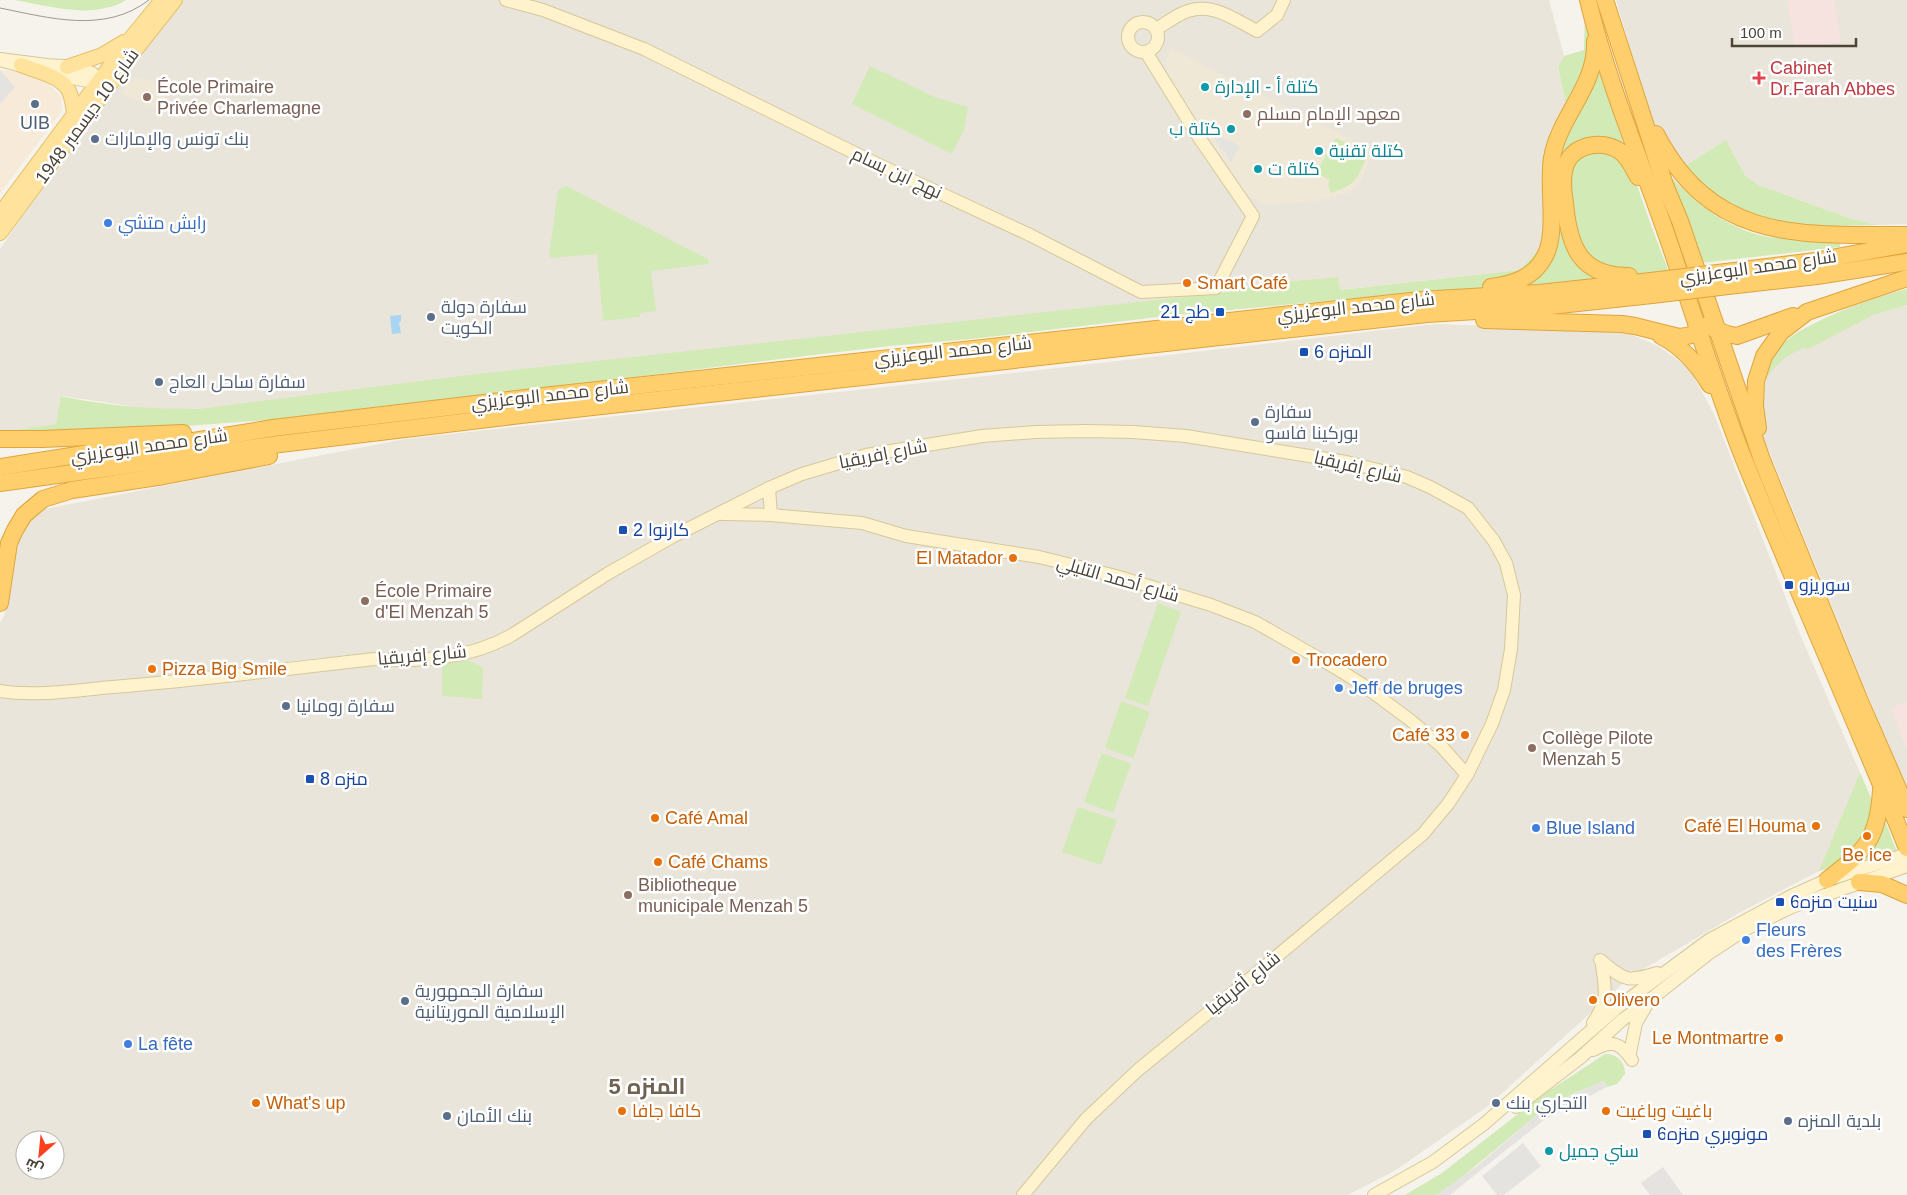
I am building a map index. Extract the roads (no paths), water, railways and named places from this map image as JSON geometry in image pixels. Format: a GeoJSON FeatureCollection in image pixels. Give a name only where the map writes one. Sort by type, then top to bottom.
{"type":"FeatureCollection","features":[{"type":"Feature","properties":{"kind":"highway"},"geometry":{"type":"LineString","coordinates":[[1588,0],[1612,87],[1658,210],[1859,699],[1907,808]]}},
{"type":"Feature","properties":{"kind":"highway"},"geometry":{"type":"LineString","coordinates":[[1605,0],[1648,129],[1705,323],[1722,400],[1743,457],[1907,848]]}},
{"type":"Feature","properties":{"kind":"highway"},"geometry":{"type":"LineString","coordinates":[[1421,307],[1444,294],[1509,284],[1521,280],[1537,268],[1545,256],[1551,224],[1552,157],[1560,131],[1579,99],[1591,72],[1595,46],[1594,26]]}},
{"type":"Feature","properties":{"kind":"highway"},"geometry":{"type":"LineString","coordinates":[[1579,99],[1594,86],[1612,87],[1623,93],[1648,129]]}},
{"type":"Feature","properties":{"kind":"highway"},"geometry":{"type":"LineString","coordinates":[[1637,97],[1660,142],[1689,182],[1709,200],[1729,213],[1760,225],[1790,232],[1842,235],[1907,234]]}},
{"type":"Feature","properties":{"kind":"highway"},"geometry":{"type":"LineString","coordinates":[[1651,285],[1641,277],[1617,276],[1596,270],[1576,252],[1569,234],[1563,191],[1563,175],[1567,162],[1574,153],[1586,146],[1604,145],[1616,149],[1630,162],[1658,210]]}},
{"type":"Feature","properties":{"kind":"highway","name":"شارع محمد البوعزيزي"},"geometry":{"type":"LineString","coordinates":[[1727,279],[1907,244]]}},
{"type":"Feature","properties":{"kind":"highway","name":"شارع محمد البوعزيزي"},"geometry":{"type":"LineString","coordinates":[[0,468],[90,453],[175,444],[272,428],[534,397],[1421,307],[1541,307],[1651,285],[1727,279],[1817,276],[1907,262]]}},
{"type":"Feature","properties":{"kind":"highway"},"geometry":{"type":"LineString","coordinates":[[1705,323],[1727,334],[1737,336],[1907,278]]}},
{"type":"Feature","properties":{"kind":"highway"},"geometry":{"type":"LineString","coordinates":[[1421,307],[1441,318],[1622,324],[1679,336],[1686,336],[1705,323]]}},
{"type":"Feature","properties":{"kind":"highway","name":"شارع محمد البوعزيزي"},"geometry":{"type":"LineString","coordinates":[[0,483],[92,469],[305,442],[1421,307]]}},
{"type":"Feature","properties":{"kind":"highway"},"geometry":{"type":"LineString","coordinates":[[1762,460],[1755,406],[1756,382],[1760,364],[1777,335],[1807,312]]}},
{"type":"Feature","properties":{"kind":"highway"},"geometry":{"type":"LineString","coordinates":[[1648,329],[1666,338],[1688,356],[1722,400]]}},
{"type":"Feature","properties":{"kind":"highway"},"geometry":{"type":"LineString","coordinates":[[0,439],[105,437],[272,428]]}},
{"type":"Feature","properties":{"kind":"highway"},"geometry":{"type":"LineString","coordinates":[[1,598],[9,543],[14,530],[24,515],[43,498],[72,490],[164,476],[272,455],[290,450],[305,442]]}},
{"type":"Feature","properties":{"kind":"highway"},"geometry":{"type":"LineString","coordinates":[[0,548],[1,598]]}},
{"type":"Feature","properties":{"kind":"highway"},"geometry":{"type":"LineString","coordinates":[[1827,880],[1851,861],[1870,840],[1880,813],[1882,785]]}},
{"type":"Feature","properties":{"kind":"highway"},"geometry":{"type":"LineString","coordinates":[[1859,882],[1882,884],[1907,896]]}},
{"type":"Feature","properties":{"kind":"main road","name":"شارع 10 ديسمبر 1948"},"geometry":{"type":"LineString","coordinates":[[0,233],[100,98],[103,84],[132,38],[162,0]]}},
{"type":"Feature","properties":{"kind":"main road","name":"شارع 10 ديسمبر 1948"},"geometry":{"type":"LineString","coordinates":[[0,214],[74,113],[103,84],[175,0]]}},
{"type":"Feature","properties":{"kind":"main road"},"geometry":{"type":"LineString","coordinates":[[67,66],[102,56],[132,38]]}},
{"type":"Feature","properties":{"kind":"main road"},"geometry":{"type":"LineString","coordinates":[[21,65],[59,81],[67,88],[71,95],[74,113]]}},
{"type":"Feature","properties":{"kind":"street","name":"نهج ابن بسام"},"geometry":{"type":"LineString","coordinates":[[506,0],[543,10],[644,49],[875,163],[1030,235],[1141,292],[1216,288],[1254,216],[1198,136],[1146,52]]}},
{"type":"Feature","properties":{"kind":"street"},"geometry":{"type":"LineString","coordinates":[[1156,29],[1183,12],[1199,8],[1218,11],[1257,31],[1273,19],[1283,3]]}},
{"type":"Feature","properties":{"kind":"street"},"geometry":{"type":"LineString","coordinates":[[1141,22],[1152,25],[1156,29],[1158,41],[1156,46],[1146,52],[1140,52],[1131,45],[1129,34],[1135,24],[1141,22]]}},
{"type":"Feature","properties":{"kind":"street"},"geometry":{"type":"LineString","coordinates":[[0,59],[103,84]]}},
{"type":"Feature","properties":{"kind":"street"},"geometry":{"type":"LineString","coordinates":[[0,59],[88,70],[103,84]]}},
{"type":"Feature","properties":{"kind":"street","name":"شارع إفريقيا"},"geometry":{"type":"LineString","coordinates":[[0,691],[18,693],[48,692],[166,682],[374,659],[448,657],[480,650],[497,644],[607,574],[672,537],[769,488],[802,474],[866,455],[982,436],[1036,432],[1133,432],[1186,436],[1346,462],[1414,480],[1468,508],[1494,541],[1506,563],[1514,595],[1511,649],[1504,690],[1492,724],[1467,775]]}},
{"type":"Feature","properties":{"kind":"street"},"geometry":{"type":"LineString","coordinates":[[769,488],[771,516]]}},
{"type":"Feature","properties":{"kind":"street","name":"شارع أحمد التليلي"},"geometry":{"type":"LineString","coordinates":[[718,514],[862,523],[906,536],[1039,556],[1116,576],[1211,605],[1255,622],[1363,685],[1441,746],[1467,775]]}},
{"type":"Feature","properties":{"kind":"street","name":"شارع إفريقيا"},"geometry":{"type":"LineString","coordinates":[[0,683],[48,692]]}},
{"type":"Feature","properties":{"kind":"street","name":"شارع أفريقيا"},"geometry":{"type":"LineString","coordinates":[[1023,1195],[1086,1119],[1138,1070],[1423,834],[1448,804],[1467,775]]}},
{"type":"Feature","properties":{"kind":"street"},"geometry":{"type":"LineString","coordinates":[[1374,1195],[1433,1162],[1484,1124],[1618,1007],[1696,948],[1733,926],[1791,896],[1827,880],[1907,854]]}},
{"type":"Feature","properties":{"kind":"street"},"geometry":{"type":"LineString","coordinates":[[1388,1195],[1436,1167],[1580,1058],[1622,1020],[1652,999],[1708,954],[1746,929],[1792,907],[1907,866]]}},
{"type":"Feature","properties":{"kind":"street"},"geometry":{"type":"LineString","coordinates":[[1579,1040],[1604,1006],[1606,997],[1601,963],[1626,979],[1639,978],[1667,970]]}},
{"type":"Feature","properties":{"kind":"street"},"geometry":{"type":"LineString","coordinates":[[1580,1058],[1606,1044],[1613,1044],[1622,1048],[1631,1056],[1636,1023],[1652,999]]}},
{"type":"Feature","properties":{"kind":"water"},"geometry":{"type":"Polygon","coordinates":[[[401,315],[399,323],[401,333],[392,334],[390,316],[401,315]]]}},
{"type":"Feature","properties":{"kind":"tram line"},"geometry":{"type":"LineString","coordinates":[[0,8],[58,19],[96,20],[132,11],[149,0]]}},
{"type":"Feature","properties":{"kind":"place","name":"Cabinet Dr.Farah Abbes"},"geometry":{"type":"Point","coordinates":[1759,78]}},
{"type":"Feature","properties":{"kind":"place","name":"كتلة أ - الإدارة"},"geometry":{"type":"Point","coordinates":[1205,87]}},
{"type":"Feature","properties":{"kind":"place","name":"École Primaire Privée Charlemagne"},"geometry":{"type":"Point","coordinates":[147,97]}},
{"type":"Feature","properties":{"kind":"place","name":"UIB"},"geometry":{"type":"Point","coordinates":[35,104]}},
{"type":"Feature","properties":{"kind":"place","name":"معهد الإمام مسلم"},"geometry":{"type":"Point","coordinates":[1247,114]}},
{"type":"Feature","properties":{"kind":"place","name":"كتلة ب"},"geometry":{"type":"Point","coordinates":[1231,129]}},
{"type":"Feature","properties":{"kind":"place","name":"بنك تونس والإمارات"},"geometry":{"type":"Point","coordinates":[95,139]}},
{"type":"Feature","properties":{"kind":"place","name":"كتلة تقنية"},"geometry":{"type":"Point","coordinates":[1319,151]}},
{"type":"Feature","properties":{"kind":"place","name":"كتلة ت"},"geometry":{"type":"Point","coordinates":[1258,169]}},
{"type":"Feature","properties":{"kind":"place","name":"رابش متشي"},"geometry":{"type":"Point","coordinates":[108,223]}},
{"type":"Feature","properties":{"kind":"place","name":"Smart Café"},"geometry":{"type":"Point","coordinates":[1187,283]}},
{"type":"Feature","properties":{"kind":"place","name":"طج 21"},"geometry":{"type":"Point","coordinates":[1220,312]}},
{"type":"Feature","properties":{"kind":"place","name":"سفارة دولة الكويت"},"geometry":{"type":"Point","coordinates":[431,317]}},
{"type":"Feature","properties":{"kind":"place","name":"المنزه 6"},"geometry":{"type":"Point","coordinates":[1304,352]}},
{"type":"Feature","properties":{"kind":"place","name":"سفارة ساحل العاج"},"geometry":{"type":"Point","coordinates":[159,382]}},
{"type":"Feature","properties":{"kind":"place","name":"سفارة بوركينا فاسو"},"geometry":{"type":"Point","coordinates":[1255,422]}},
{"type":"Feature","properties":{"kind":"place","name":"كارنوا 2"},"geometry":{"type":"Point","coordinates":[623,530]}},
{"type":"Feature","properties":{"kind":"place","name":"El Matador"},"geometry":{"type":"Point","coordinates":[1013,558]}},
{"type":"Feature","properties":{"kind":"place","name":"سوريزو"},"geometry":{"type":"Point","coordinates":[1789,585]}},
{"type":"Feature","properties":{"kind":"place","name":"École Primaire d'El Menzah 5"},"geometry":{"type":"Point","coordinates":[365,601]}},
{"type":"Feature","properties":{"kind":"place","name":"Trocadero"},"geometry":{"type":"Point","coordinates":[1296,660]}},
{"type":"Feature","properties":{"kind":"place","name":"Pizza Big Smile"},"geometry":{"type":"Point","coordinates":[152,669]}},
{"type":"Feature","properties":{"kind":"place","name":"Jeff de bruges"},"geometry":{"type":"Point","coordinates":[1339,688]}},
{"type":"Feature","properties":{"kind":"place","name":"سفارة رومانيا"},"geometry":{"type":"Point","coordinates":[286,706]}},
{"type":"Feature","properties":{"kind":"place","name":"Café 33"},"geometry":{"type":"Point","coordinates":[1465,735]}},
{"type":"Feature","properties":{"kind":"place","name":"Collège Pilote Menzah 5"},"geometry":{"type":"Point","coordinates":[1532,748]}},
{"type":"Feature","properties":{"kind":"place","name":"منزه 8"},"geometry":{"type":"Point","coordinates":[310,779]}},
{"type":"Feature","properties":{"kind":"place","name":"Café Amal"},"geometry":{"type":"Point","coordinates":[655,818]}},
{"type":"Feature","properties":{"kind":"place","name":"Café El Houma"},"geometry":{"type":"Point","coordinates":[1816,826]}},
{"type":"Feature","properties":{"kind":"place","name":"Blue Island"},"geometry":{"type":"Point","coordinates":[1536,828]}},
{"type":"Feature","properties":{"kind":"place","name":"Be ice"},"geometry":{"type":"Point","coordinates":[1867,836]}},
{"type":"Feature","properties":{"kind":"place","name":"Café Chams"},"geometry":{"type":"Point","coordinates":[658,862]}},
{"type":"Feature","properties":{"kind":"place","name":"Bibliotheque municipale Menzah 5"},"geometry":{"type":"Point","coordinates":[628,895]}},
{"type":"Feature","properties":{"kind":"place","name":"سنيت منزه6"},"geometry":{"type":"Point","coordinates":[1780,902]}},
{"type":"Feature","properties":{"kind":"place","name":"Fleurs des Frères"},"geometry":{"type":"Point","coordinates":[1746,940]}},
{"type":"Feature","properties":{"kind":"place","name":"Olivero"},"geometry":{"type":"Point","coordinates":[1593,1000]}},
{"type":"Feature","properties":{"kind":"place","name":"سفارة الجمهورية الإسلامية الموريتانية"},"geometry":{"type":"Point","coordinates":[405,1001]}},
{"type":"Feature","properties":{"kind":"place","name":"Le Montmartre"},"geometry":{"type":"Point","coordinates":[1779,1038]}},
{"type":"Feature","properties":{"kind":"place","name":"La fête"},"geometry":{"type":"Point","coordinates":[128,1044]}},
{"type":"Feature","properties":{"kind":"place","name":"What's up"},"geometry":{"type":"Point","coordinates":[256,1103]}},
{"type":"Feature","properties":{"kind":"place","name":"التجاري بنك"},"geometry":{"type":"Point","coordinates":[1496,1103]}},
{"type":"Feature","properties":{"kind":"place","name":"كافا جافا"},"geometry":{"type":"Point","coordinates":[622,1111]}},
{"type":"Feature","properties":{"kind":"place","name":"باغيت وباغيت"},"geometry":{"type":"Point","coordinates":[1606,1111]}},
{"type":"Feature","properties":{"kind":"place","name":"بنك الأمان"},"geometry":{"type":"Point","coordinates":[447,1116]}},
{"type":"Feature","properties":{"kind":"place","name":"بلدية المنزه"},"geometry":{"type":"Point","coordinates":[1788,1121]}},
{"type":"Feature","properties":{"kind":"place","name":"مونوبري منزه6"},"geometry":{"type":"Point","coordinates":[1647,1134]}},
{"type":"Feature","properties":{"kind":"place","name":"سني جميل"},"geometry":{"type":"Point","coordinates":[1549,1151]}},
{"type":"Feature","properties":{"kind":"district","name":"المنزه 5"},"geometry":{"type":"Point","coordinates":[647,1086]}}]}
